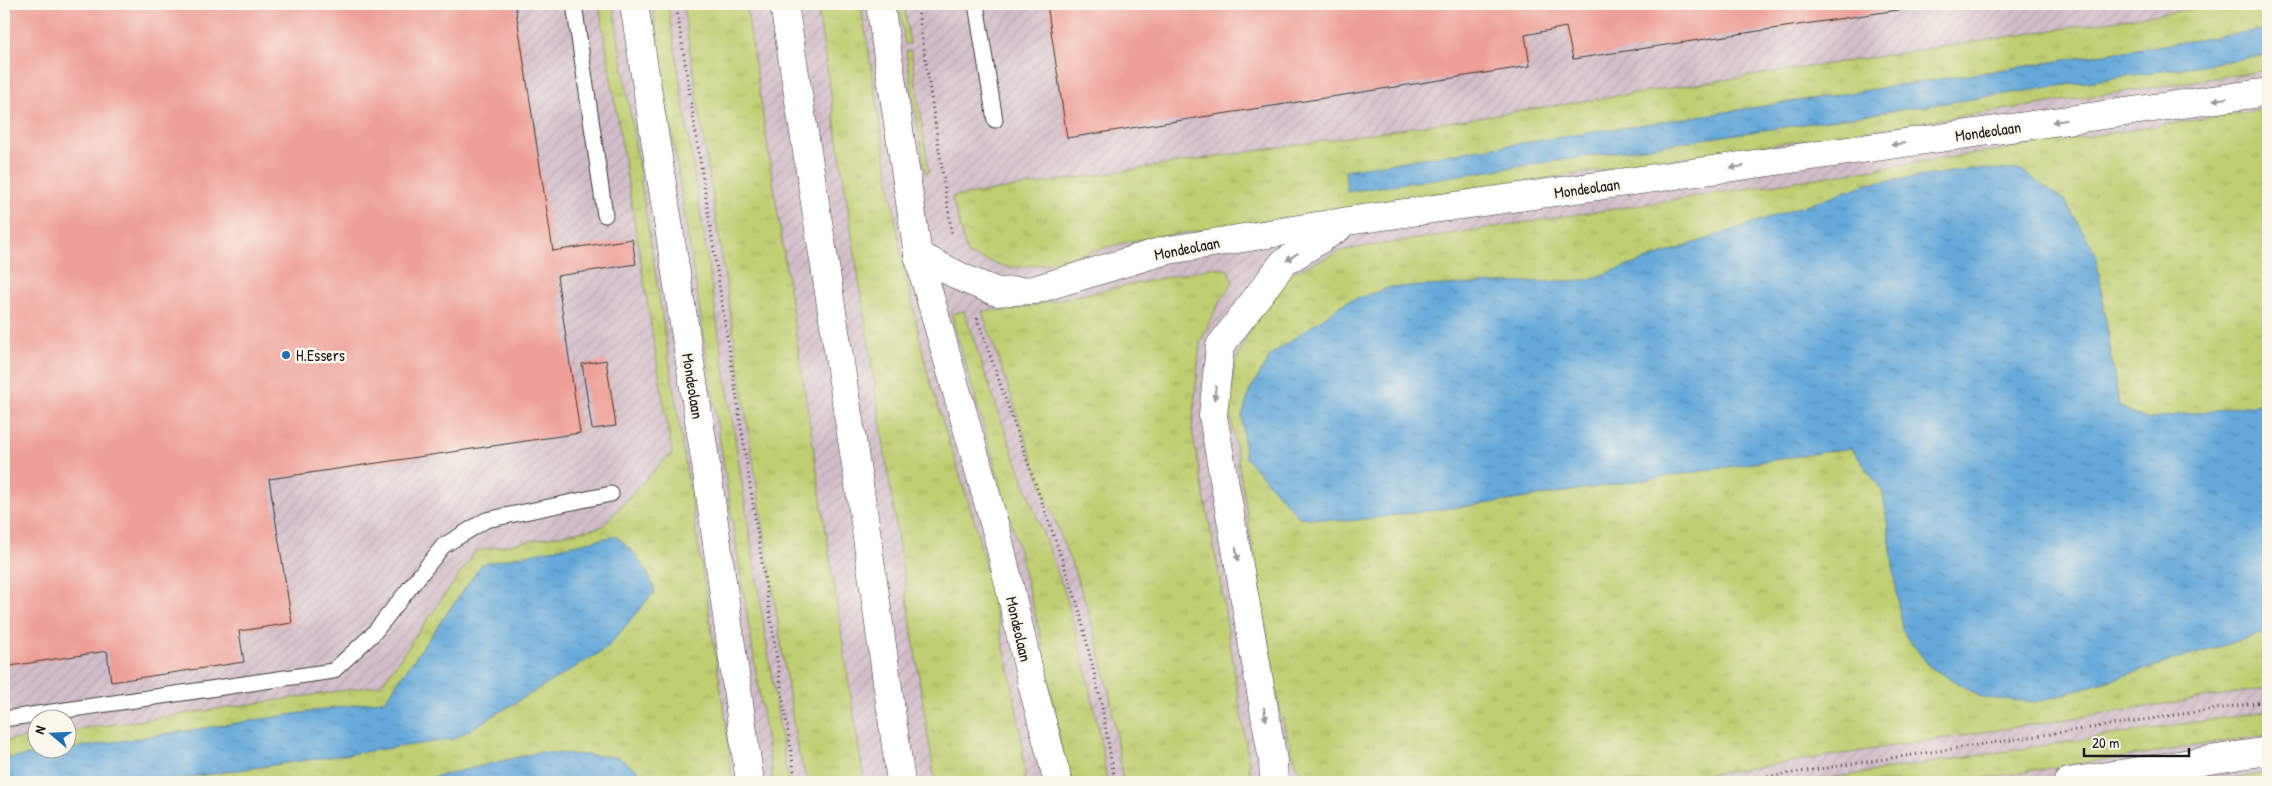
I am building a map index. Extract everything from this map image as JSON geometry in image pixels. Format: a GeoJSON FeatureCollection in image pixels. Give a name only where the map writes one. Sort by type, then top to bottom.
{"type":"FeatureCollection","features":[{"type":"Feature","properties":{"kind":"street","name":"Mondeolaan"},"geometry":{"type":"LineString","coordinates":[[634,4],[706,466],[751,778]]}},
{"type":"Feature","properties":{"kind":"street"},"geometry":{"type":"LineString","coordinates":[[784,4],[865,523],[901,782]]}},
{"type":"Feature","properties":{"kind":"street","name":"Mondeolaan"},"geometry":{"type":"LineString","coordinates":[[880,4],[918,255],[998,537],[1032,684]]}},
{"type":"Feature","properties":{"kind":"street","name":"Mondeolaan"},"geometry":{"type":"LineString","coordinates":[[918,255],[965,280],[997,292],[1034,290],[1163,251],[1348,222],[2268,92]]}},
{"type":"Feature","properties":{"kind":"street"},"geometry":{"type":"LineString","coordinates":[[1290,782],[1273,771],[1212,416],[1220,346],[1283,263],[1348,222]]}},
{"type":"Feature","properties":{"kind":"street"},"geometry":{"type":"LineString","coordinates":[[1032,684],[1038,782]]}},
{"type":"Feature","properties":{"kind":"street"},"geometry":{"type":"LineString","coordinates":[[1032,684],[1058,782]]}},
{"type":"Feature","properties":{"kind":"street"},"geometry":{"type":"LineString","coordinates":[[2068,782],[2268,751]]}},
{"type":"Feature","properties":{"kind":"lane"},"geometry":{"type":"LineString","coordinates":[[574,4],[605,215]]}},
{"type":"Feature","properties":{"kind":"lane"},"geometry":{"type":"LineString","coordinates":[[976,4],[995,120]]}},
{"type":"Feature","properties":{"kind":"lane"},"geometry":{"type":"LineString","coordinates":[[4,719],[333,671],[372,634],[443,546],[486,520],[612,494]]}},
{"type":"Feature","properties":{"kind":"path"},"geometry":{"type":"LineString","coordinates":[[676,4],[794,770],[802,782]]}},
{"type":"Feature","properties":{"kind":"path"},"geometry":{"type":"LineString","coordinates":[[917,4],[953,241]]}},
{"type":"Feature","properties":{"kind":"path"},"geometry":{"type":"LineString","coordinates":[[975,314],[1078,605],[1102,707],[1115,782]]}},
{"type":"Feature","properties":{"kind":"path"},"geometry":{"type":"LineString","coordinates":[[1733,782],[2268,701]]}},
{"type":"Feature","properties":{"kind":"shaded area"},"geometry":{"type":"Polygon","coordinates":[[[4,4],[2268,4],[2268,782],[4,782],[4,4]]]}},
{"type":"Feature","properties":{"kind":"green space"},"geometry":{"type":"Polygon","coordinates":[[[599,4],[613,4],[726,722],[732,782],[4,782],[4,741],[28,737],[28,758],[78,758],[78,730],[381,685],[476,551],[602,527],[662,462],[672,454],[599,4]]]}},
{"type":"Feature","properties":{"kind":"green space"},"geometry":{"type":"Polygon","coordinates":[[[652,4],[668,4],[787,775],[792,782],[773,782],[652,4]]]}},
{"type":"Feature","properties":{"kind":"green space"},"geometry":{"type":"Polygon","coordinates":[[[683,4],[746,4],[864,782],[811,782],[805,774],[797,747],[683,4]]]}},
{"type":"Feature","properties":{"kind":"green space"},"geometry":{"type":"Polygon","coordinates":[[[817,4],[861,4],[901,253],[928,375],[976,526],[1012,683],[1023,747],[1025,782],[935,782],[817,4]]]}},
{"type":"Feature","properties":{"kind":"green space"},"geometry":{"type":"Polygon","coordinates":[[[899,4],[904,4],[910,44],[905,44],[899,4]]]}},
{"type":"Feature","properties":{"kind":"green space"},"geometry":{"type":"Polygon","coordinates":[[[2224,4],[2268,4],[2268,70],[1131,241],[1045,264],[1010,268],[967,254],[952,197],[2224,4]]]}},
{"type":"Feature","properties":{"kind":"green space"},"geometry":{"type":"Polygon","coordinates":[[[906,51],[911,51],[929,172],[925,173],[906,51]]]}},
{"type":"Feature","properties":{"kind":"green space"},"geometry":{"type":"Polygon","coordinates":[[[2268,109],[2268,688],[1661,782],[1307,782],[1297,767],[1281,716],[1229,407],[1235,363],[1254,322],[1291,273],[1344,250],[2268,109]]]}},
{"type":"Feature","properties":{"kind":"green space"},"geometry":{"type":"Polygon","coordinates":[[[1215,267],[1228,270],[1233,282],[1217,306],[1200,343],[1192,430],[1220,580],[1252,782],[1123,782],[1109,690],[1088,608],[1036,469],[982,311],[1010,310],[1215,267]]]}},
{"type":"Feature","properties":{"kind":"green space"},"geometry":{"type":"Polygon","coordinates":[[[964,311],[1000,417],[1066,596],[1085,666],[1100,737],[1107,782],[1068,782],[1041,638],[1016,539],[951,314],[964,311]]]}},
{"type":"Feature","properties":{"kind":"green space"},"geometry":{"type":"Polygon","coordinates":[[[2268,711],[2268,735],[1958,782],[1804,782],[2268,711]]]}},
{"type":"Feature","properties":{"kind":"green space"},"geometry":{"type":"Polygon","coordinates":[[[2268,773],[2268,782],[2209,782],[2268,773]]]}},
{"type":"Feature","properties":{"kind":"water"},"geometry":{"type":"Polygon","coordinates":[[[2268,29],[2268,55],[1347,192],[1345,170],[2268,29]]]}},
{"type":"Feature","properties":{"kind":"water"},"geometry":{"type":"Polygon","coordinates":[[[1973,169],[2021,170],[2065,201],[2096,254],[2119,406],[2146,419],[2268,403],[2268,632],[2038,702],[1983,698],[1930,667],[1902,630],[1883,492],[1851,448],[1507,501],[1348,521],[1299,517],[1245,457],[1242,416],[1250,390],[1272,354],[1346,302],[1391,287],[1587,280],[1867,184],[1973,169]]]}},
{"type":"Feature","properties":{"kind":"water"},"geometry":{"type":"Polygon","coordinates":[[[616,536],[640,561],[655,591],[606,649],[454,739],[156,782],[4,782],[4,759],[28,755],[28,758],[78,758],[78,748],[385,700],[482,564],[616,536]]]}},
{"type":"Feature","properties":{"kind":"water"},"geometry":{"type":"Polygon","coordinates":[[[540,752],[618,757],[654,782],[413,782],[540,752]]]}},
{"type":"Feature","properties":{"kind":"building","name":"H.Essers"},"geometry":{"type":"Polygon","coordinates":[[[4,4],[515,4],[553,251],[632,239],[636,264],[557,276],[580,433],[269,479],[292,623],[239,631],[244,662],[111,682],[107,651],[4,667],[4,4]]]}},
{"type":"Feature","properties":{"kind":"building"},"geometry":{"type":"Polygon","coordinates":[[[1047,4],[1931,5],[1573,59],[1566,27],[1525,35],[1530,66],[1067,138],[1047,4]]]}},
{"type":"Feature","properties":{"kind":"building"},"geometry":{"type":"Polygon","coordinates":[[[606,360],[616,426],[592,429],[582,364],[606,360]]]}},
{"type":"Feature","properties":{"kind":"place","name":"H.Essers"},"geometry":{"type":"Point","coordinates":[286,355]}}]}
